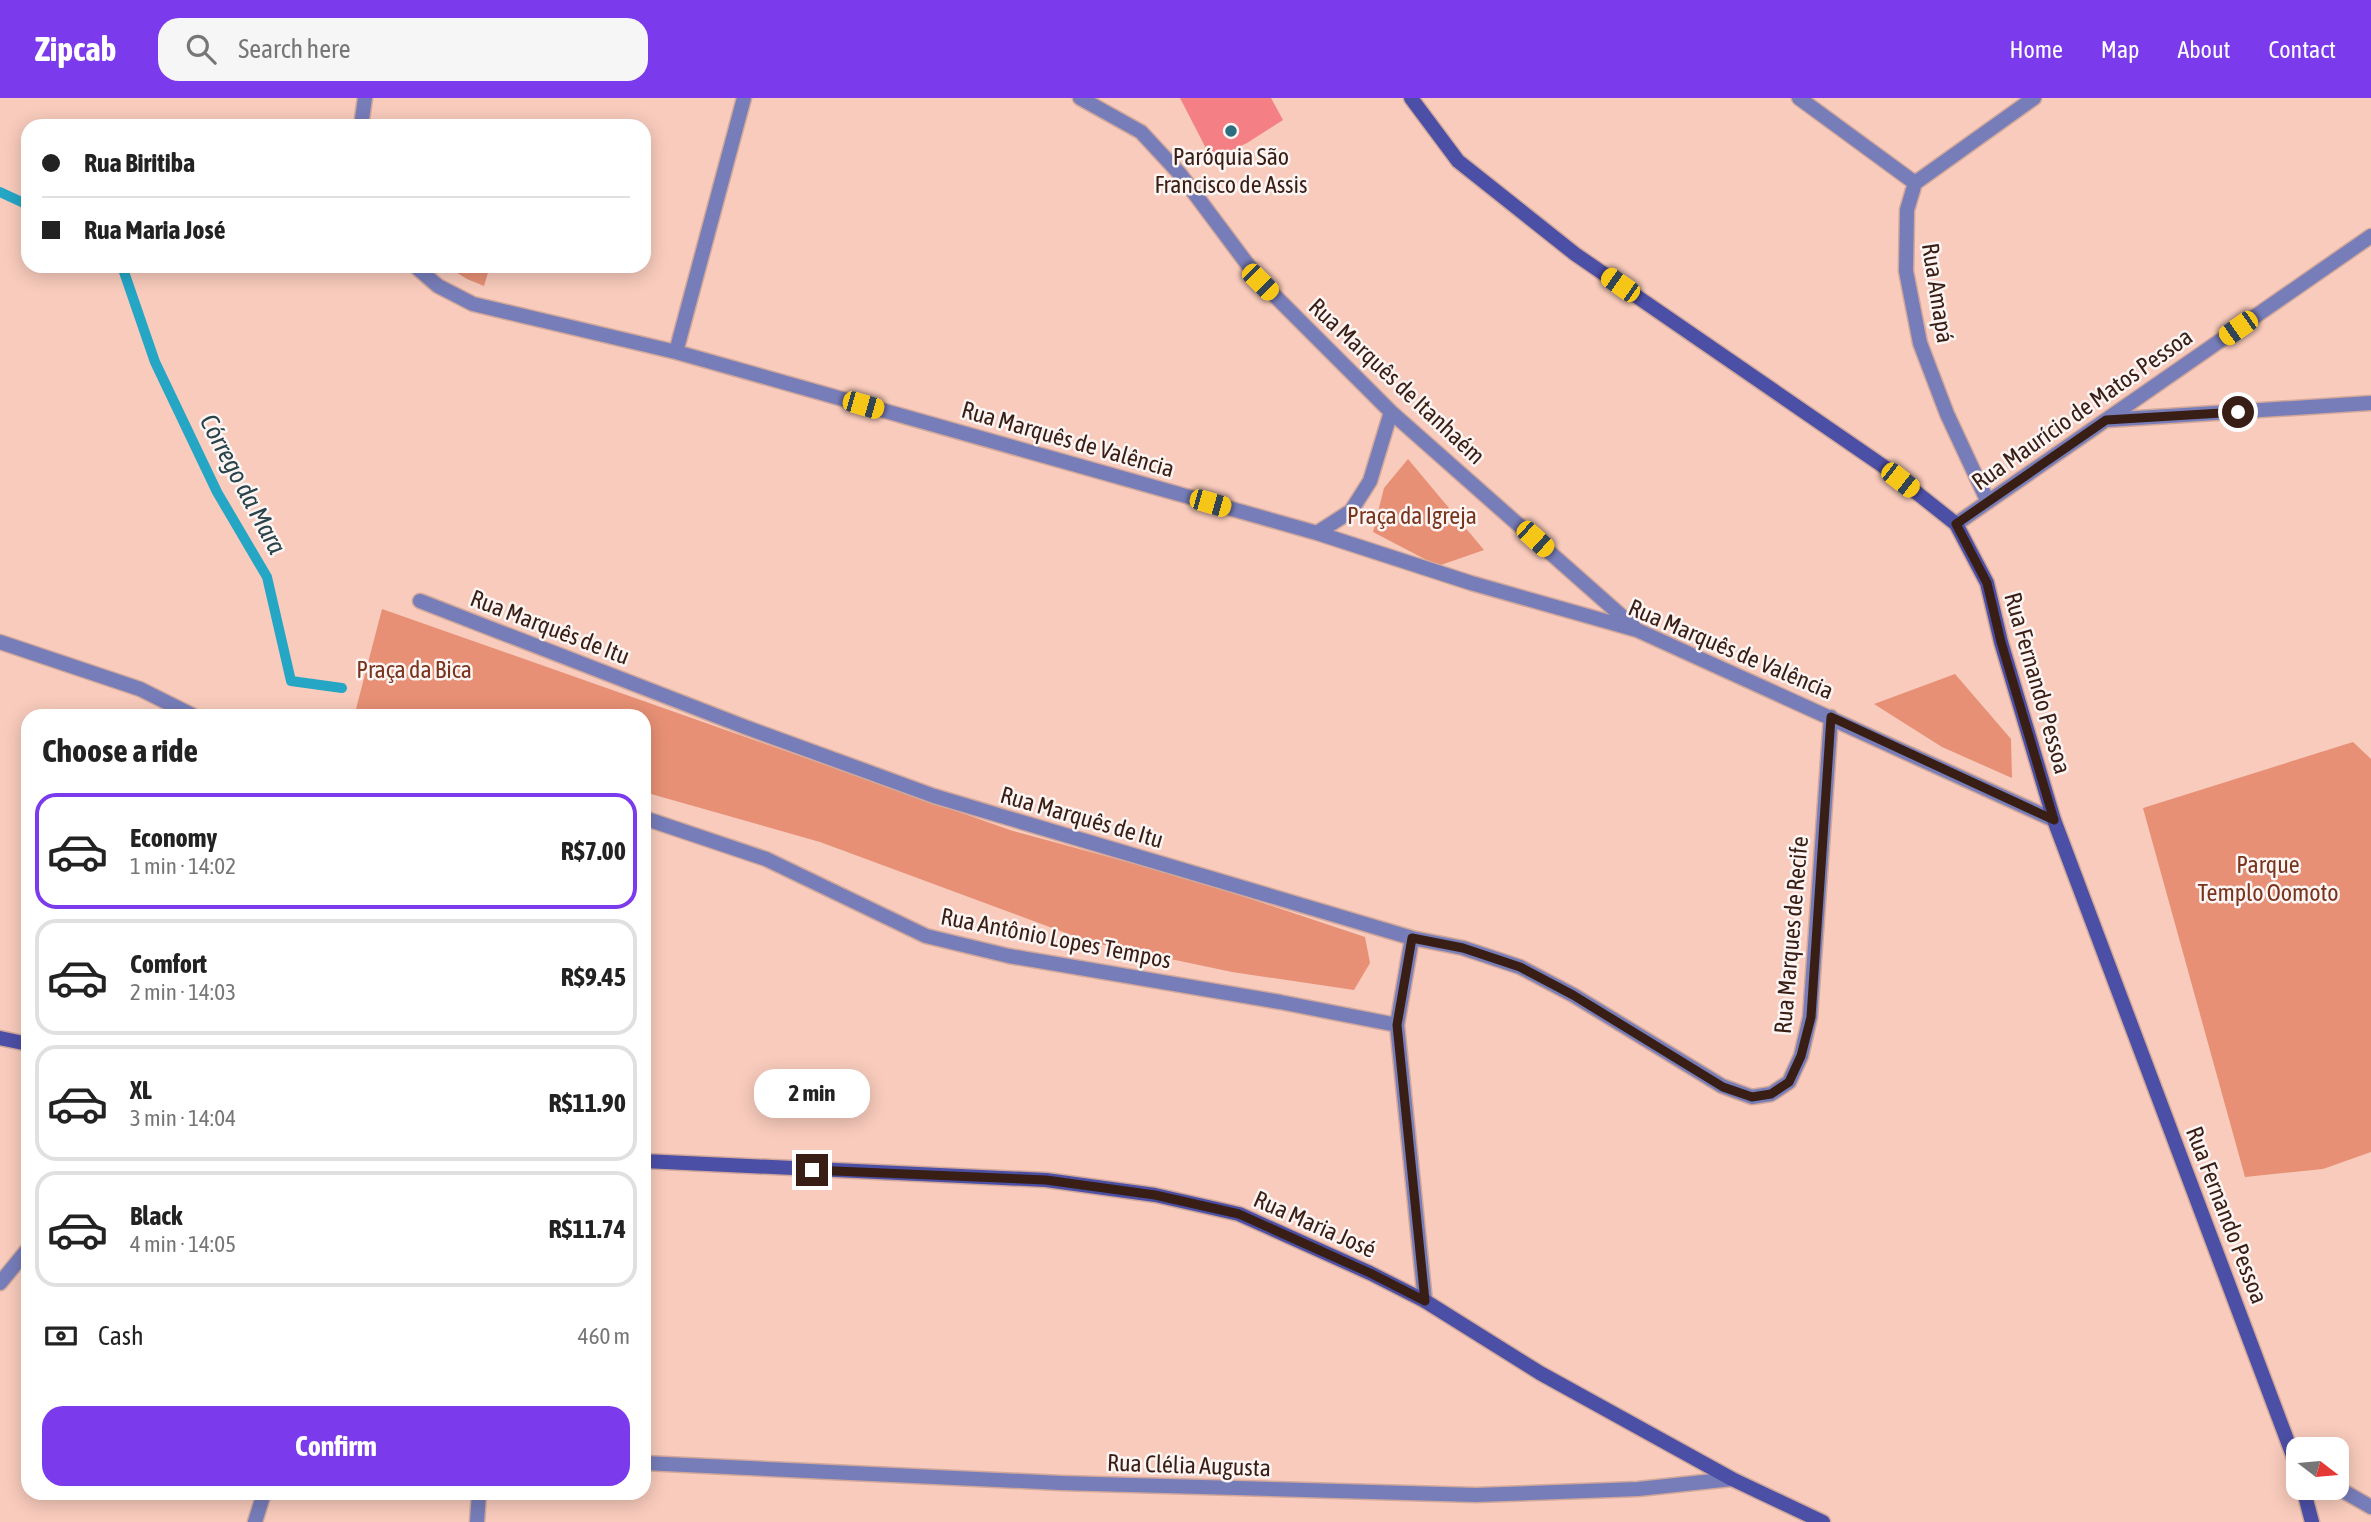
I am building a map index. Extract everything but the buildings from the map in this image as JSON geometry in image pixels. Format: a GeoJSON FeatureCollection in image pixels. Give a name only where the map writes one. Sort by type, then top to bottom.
{"type":"FeatureCollection","features":[{"type":"Feature","properties":{"kind":"main road","name":"Rua Fernando Pessoa"},"geometry":{"type":"LineString","coordinates":[[1411,98],[1458,161],[1576,254],[1883,466],[1956,524],[1987,583],[2001,642],[2054,820],[2286,1437]]}},
{"type":"Feature","properties":{"kind":"main road"},"geometry":{"type":"LineString","coordinates":[[0,1038],[21,1042]]}},
{"type":"Feature","properties":{"kind":"main road","name":"Rua Maria José"},"geometry":{"type":"LineString","coordinates":[[651,1161],[1046,1180],[1155,1195],[1239,1214],[1425,1301],[1540,1373],[1732,1479],[1823,1522]]}},
{"type":"Feature","properties":{"kind":"main road"},"geometry":{"type":"LineString","coordinates":[[2306,1500],[2312,1522]]}},
{"type":"Feature","properties":{"kind":"street"},"geometry":{"type":"LineString","coordinates":[[362,119],[365,98]]}},
{"type":"Feature","properties":{"kind":"street"},"geometry":{"type":"LineString","coordinates":[[676,352],[744,98]]}},
{"type":"Feature","properties":{"kind":"street","name":"Rua Marquês de Itanhaém"},"geometry":{"type":"LineString","coordinates":[[1080,98],[1141,132],[1180,174],[1260,282],[1391,412],[1637,630]]}},
{"type":"Feature","properties":{"kind":"street"},"geometry":{"type":"LineString","coordinates":[[1800,98],[1915,183],[2034,98]]}},
{"type":"Feature","properties":{"kind":"street","name":"Rua Amapá"},"geometry":{"type":"LineString","coordinates":[[1915,183],[1907,211],[1906,271],[1920,343],[1947,414],[1988,502]]}},
{"type":"Feature","properties":{"kind":"street","name":"Rua Maurício de Matos Pessoa"},"geometry":{"type":"LineString","coordinates":[[1956,524],[2371,236]]}},
{"type":"Feature","properties":{"kind":"street","name":"Rua Marquês de Valência"},"geometry":{"type":"LineString","coordinates":[[423,273],[438,286],[472,304],[676,352],[1317,533],[1471,583],[1637,630],[2054,820]]}},
{"type":"Feature","properties":{"kind":"street"},"geometry":{"type":"LineString","coordinates":[[2106,420],[2371,403]]}},
{"type":"Feature","properties":{"kind":"street"},"geometry":{"type":"LineString","coordinates":[[1317,533],[1351,511],[1370,481],[1391,412]]}},
{"type":"Feature","properties":{"kind":"street","name":"Rua Marquês de Itu"},"geometry":{"type":"LineString","coordinates":[[420,601],[745,727],[934,796],[1412,938],[1463,948],[1520,967],[1573,995],[1723,1087]]}},
{"type":"Feature","properties":{"kind":"street"},"geometry":{"type":"LineString","coordinates":[[0,642],[140,690],[179,709]]}},
{"type":"Feature","properties":{"kind":"street","name":"Rua Marques de Recife"},"geometry":{"type":"LineString","coordinates":[[1723,1087],[1752,1097],[1771,1094],[1789,1082],[1801,1056],[1811,1017],[1831,717]]}},
{"type":"Feature","properties":{"kind":"street","name":"Rua Antônio Lopes Tempos"},"geometry":{"type":"LineString","coordinates":[[651,820],[766,859],[926,936],[1009,956],[1280,1002],[1397,1025]]}},
{"type":"Feature","properties":{"kind":"street"},"geometry":{"type":"LineString","coordinates":[[1412,938],[1397,1025],[1425,1301]]}},
{"type":"Feature","properties":{"kind":"street"},"geometry":{"type":"LineString","coordinates":[[0,1283],[21,1258]]}},
{"type":"Feature","properties":{"kind":"street","name":"Rua Clélia Augusta"},"geometry":{"type":"LineString","coordinates":[[651,1463],[1061,1483],[1476,1495],[1638,1489],[1732,1479]]}},
{"type":"Feature","properties":{"kind":"street"},"geometry":{"type":"LineString","coordinates":[[2349,1494],[2371,1507]]}},
{"type":"Feature","properties":{"kind":"street"},"geometry":{"type":"LineString","coordinates":[[255,1522],[262,1500]]}},
{"type":"Feature","properties":{"kind":"street"},"geometry":{"type":"LineString","coordinates":[[477,1522],[479,1500]]}},
{"type":"Feature","properties":{"kind":"green space"},"geometry":{"type":"Polygon","coordinates":[[[457,273],[488,273],[484,286],[457,273]]]}},
{"type":"Feature","properties":{"kind":"green space","name":"Praça da Igreja"},"geometry":{"type":"Polygon","coordinates":[[[1408,459],[1484,550],[1438,566],[1373,532],[1384,488],[1408,459]]]}},
{"type":"Feature","properties":{"kind":"green space","name":"Praça da Bica"},"geometry":{"type":"Polygon","coordinates":[[[382,609],[1013,831],[1194,880],[1365,937],[1370,963],[1354,990],[1232,972],[1090,942],[820,842],[651,794],[651,709],[356,709],[382,609]]]}},
{"type":"Feature","properties":{"kind":"green space"},"geometry":{"type":"Polygon","coordinates":[[[1955,674],[2011,739],[2012,778],[1942,747],[1874,704],[1955,674]]]}},
{"type":"Feature","properties":{"kind":"green space","name":"Parque Templo Oomoto"},"geometry":{"type":"Polygon","coordinates":[[[2353,742],[2371,759],[2371,1152],[2323,1169],[2245,1177],[2143,808],[2353,742]]]}},
{"type":"Feature","properties":{"kind":"waterway","name":"Córrego da Mara"},"geometry":{"type":"LineString","coordinates":[[0,192],[21,202]]}},
{"type":"Feature","properties":{"kind":"waterway","name":"Córrego da Mara"},"geometry":{"type":"LineString","coordinates":[[124,273],[155,362],[217,492],[267,577],[291,681],[342,688]]}},
{"type":"Feature","properties":{"kind":"place","name":"Paróquia São Francisco de Assis"},"geometry":{"type":"Point","coordinates":[1231,131]}},
{"type":"Feature","properties":{"kind":"route"},"geometry":{"type":"LineString","coordinates":[[812,1170],[1046,1180],[1155,1195],[1239,1214],[1425,1301],[1397,1025],[1412,938],[1463,948],[1520,967],[1573,995],[1723,1087],[1752,1097],[1771,1094],[1789,1082],[1801,1056],[1811,1017],[1831,717],[2054,820],[2001,642],[1987,583],[1956,524],[2106,420],[2238,412]]}}]}
